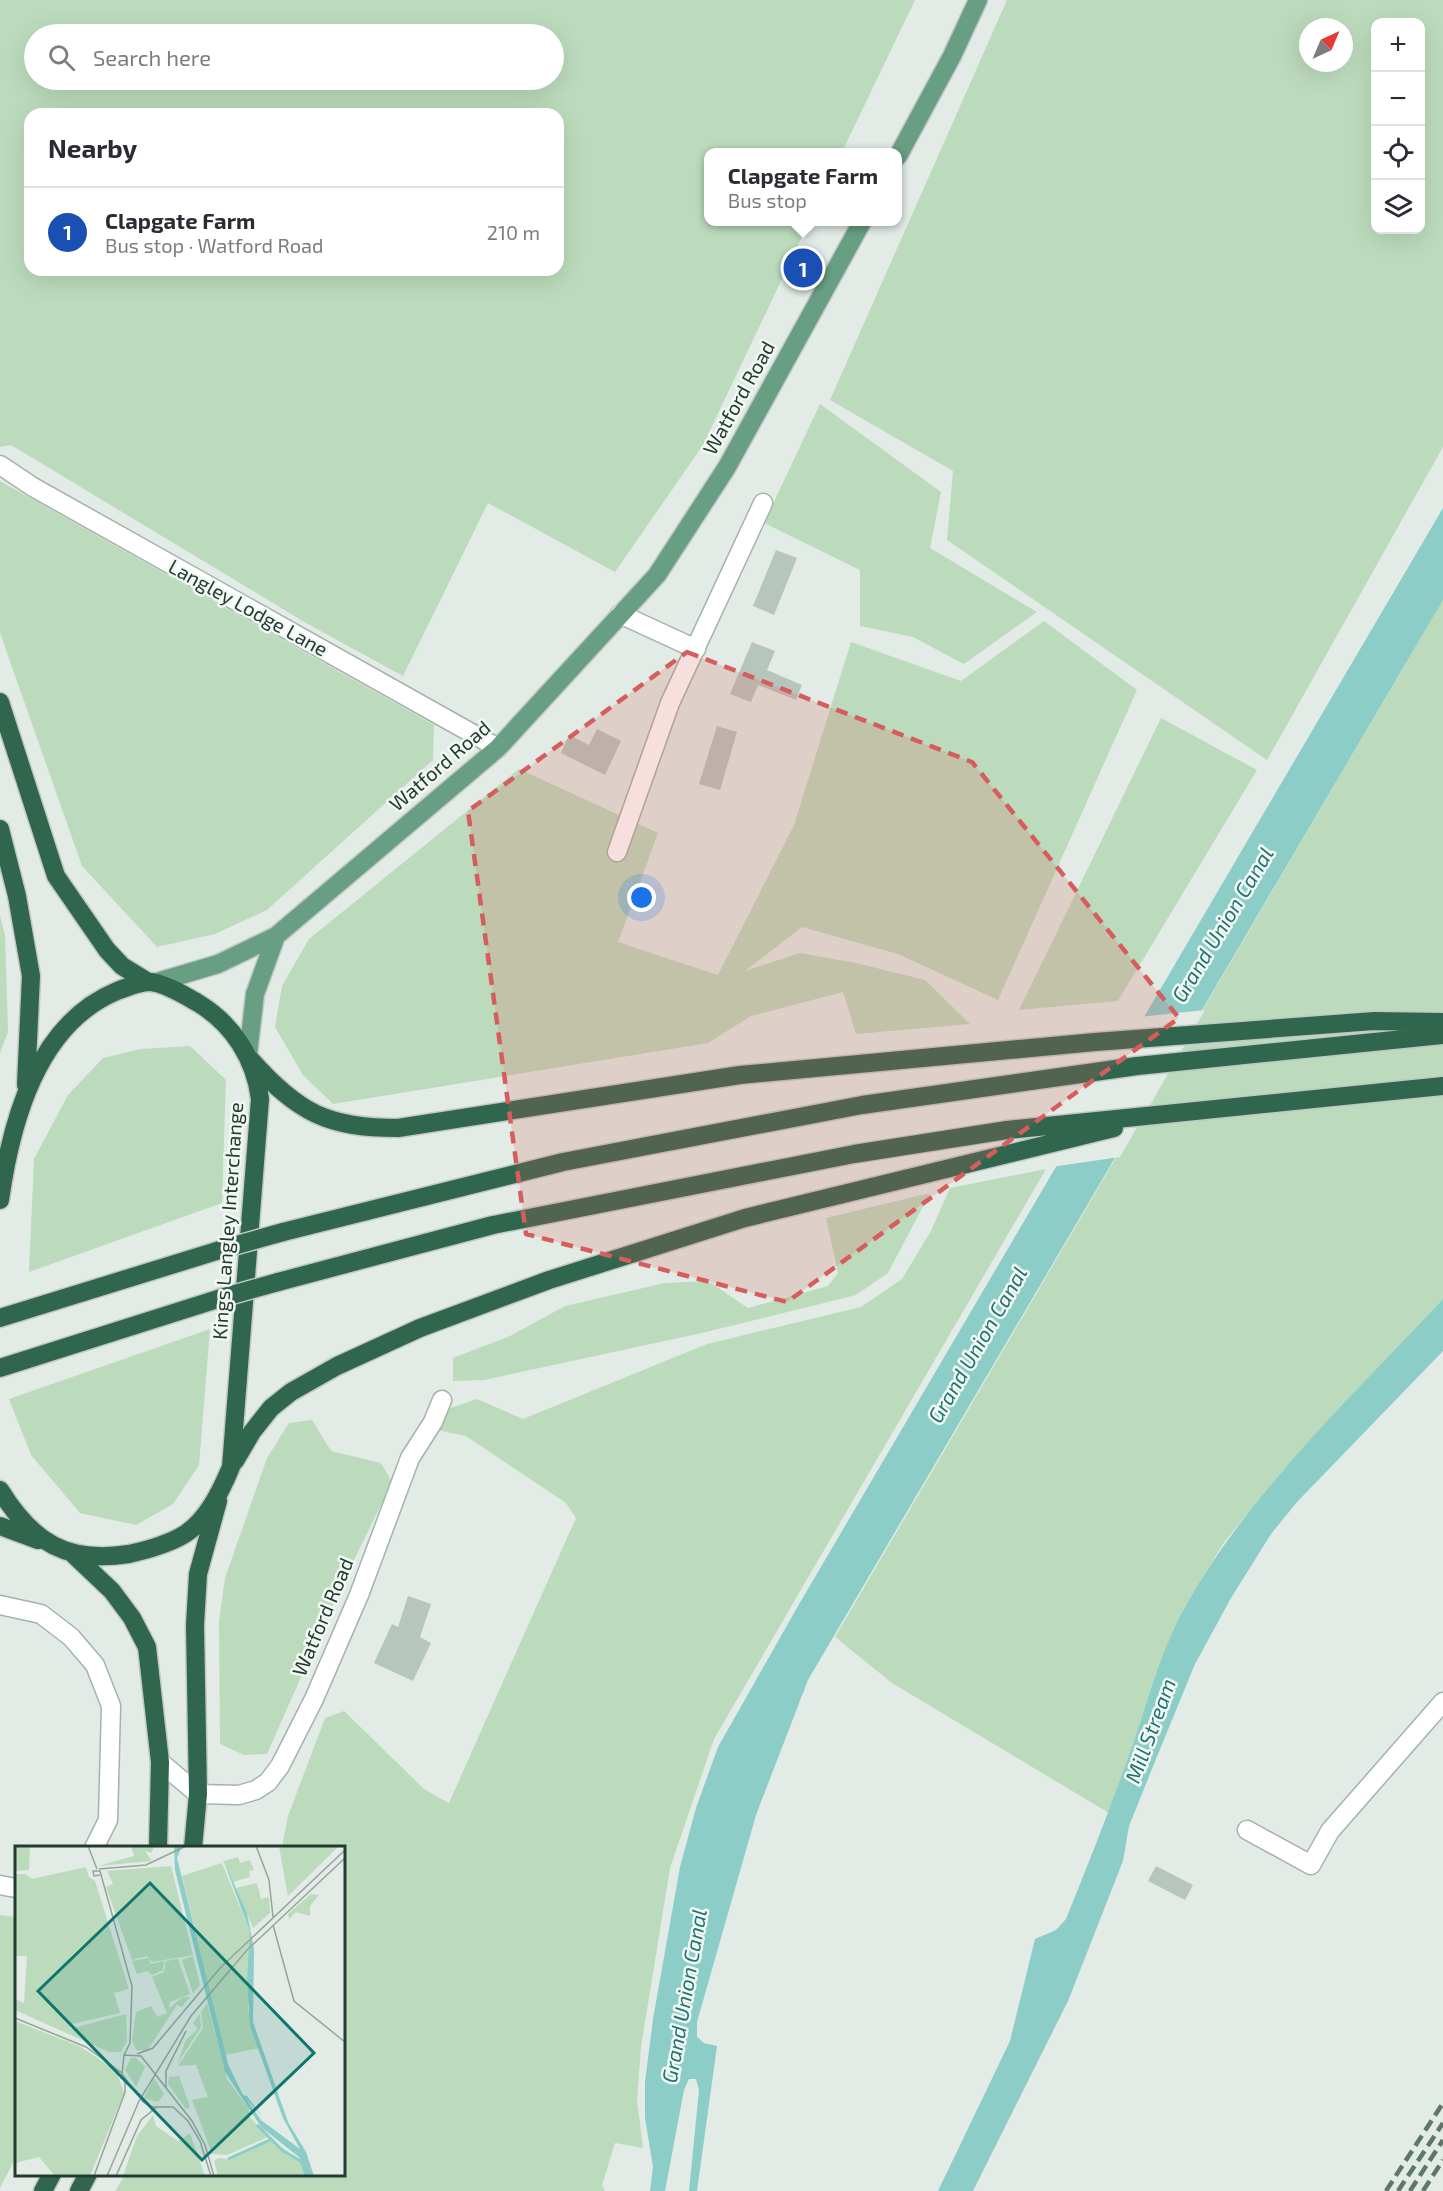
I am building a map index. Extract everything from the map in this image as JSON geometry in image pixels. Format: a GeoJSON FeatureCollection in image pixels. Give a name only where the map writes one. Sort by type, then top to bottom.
{"type":"FeatureCollection","features":[{"type":"Feature","properties":{"kind":"highway","name":"Kings Langley Interchange"},"geometry":{"type":"LineString","coordinates":[[0,702],[56,876],[107,950],[122,966],[206,1008],[226,1027],[249,1057],[260,1099],[231,1467],[220,1491],[204,1515],[185,1534],[145,1551],[102,1557],[74,1555],[45,1542],[12,1510],[0,1490]]}},
{"type":"Feature","properties":{"kind":"highway"},"geometry":{"type":"LineString","coordinates":[[0,829],[16,896],[31,976],[26,1095]]}},
{"type":"Feature","properties":{"kind":"highway"},"geometry":{"type":"LineString","coordinates":[[0,1200],[3,1159],[26,1095],[55,1040],[77,1015],[98,999],[151,982]]}},
{"type":"Feature","properties":{"kind":"highway"},"geometry":{"type":"LineString","coordinates":[[249,1057],[270,1081],[304,1109],[330,1121],[361,1128],[398,1128],[445,1123],[740,1075],[1095,1042],[1374,1021],[1443,1022]]}},
{"type":"Feature","properties":{"kind":"highway"},"geometry":{"type":"LineString","coordinates":[[0,1318],[283,1232],[563,1162],[862,1105],[1137,1066],[1443,1035]]}},
{"type":"Feature","properties":{"kind":"highway"},"geometry":{"type":"LineString","coordinates":[[0,1368],[221,1298],[493,1225],[854,1154],[1007,1130],[1443,1086]]}},
{"type":"Feature","properties":{"kind":"highway"},"geometry":{"type":"LineString","coordinates":[[231,1467],[258,1424],[271,1408],[291,1392],[337,1366],[420,1328],[549,1280],[723,1225],[1167,1114]]}},
{"type":"Feature","properties":{"kind":"highway"},"geometry":{"type":"LineString","coordinates":[[193,1846],[198,1794],[195,1625],[198,1574],[220,1491]]}},
{"type":"Feature","properties":{"kind":"highway"},"geometry":{"type":"LineString","coordinates":[[0,1527],[45,1542]]}},
{"type":"Feature","properties":{"kind":"highway"},"geometry":{"type":"LineString","coordinates":[[74,1555],[112,1591],[132,1618],[147,1647],[160,1762],[158,1846]]}},
{"type":"Feature","properties":{"kind":"highway"},"geometry":{"type":"LineString","coordinates":[[43,2191],[51,2176]]}},
{"type":"Feature","properties":{"kind":"highway"},"geometry":{"type":"LineString","coordinates":[[79,2191],[87,2176]]}},
{"type":"Feature","properties":{"kind":"main road"},"geometry":{"type":"LineString","coordinates":[[901,148],[952,56],[978,0]]}},
{"type":"Feature","properties":{"kind":"main road","name":"Watford Road"},"geometry":{"type":"LineString","coordinates":[[151,982],[218,964],[276,936],[498,748],[657,575],[727,467],[860,226]]}},
{"type":"Feature","properties":{"kind":"main road","name":"Watford Road"},"geometry":{"type":"LineString","coordinates":[[249,1057],[255,994],[276,936]]}},
{"type":"Feature","properties":{"kind":"street","name":"Langley Lodge Lane"},"geometry":{"type":"LineString","coordinates":[[0,465],[33,487],[498,748]]}},
{"type":"Feature","properties":{"kind":"street"},"geometry":{"type":"LineString","coordinates":[[617,852],[670,703],[763,503]]}},
{"type":"Feature","properties":{"kind":"street"},"geometry":{"type":"LineString","coordinates":[[620,614],[696,649]]}},
{"type":"Feature","properties":{"kind":"street","name":"Watford Road"},"geometry":{"type":"LineString","coordinates":[[198,1794],[239,1795],[256,1790],[268,1782],[280,1766],[314,1699],[358,1595],[410,1458],[433,1422],[442,1400]]}},
{"type":"Feature","properties":{"kind":"street"},"geometry":{"type":"LineString","coordinates":[[0,1605],[42,1614],[71,1638],[95,1665],[111,1706],[108,1820],[95,1846]]}},
{"type":"Feature","properties":{"kind":"street"},"geometry":{"type":"LineString","coordinates":[[1247,1830],[1311,1865],[1330,1832],[1443,1702]]}},
{"type":"Feature","properties":{"kind":"street"},"geometry":{"type":"LineString","coordinates":[[160,1762],[198,1794]]}},
{"type":"Feature","properties":{"kind":"street"},"geometry":{"type":"LineString","coordinates":[[0,1885],[15,1888]]}},
{"type":"Feature","properties":{"kind":"highlighted area"},"geometry":{"type":"Polygon","coordinates":[[[687,652],[972,762],[1179,1018],[787,1302],[526,1234],[468,811],[687,652]]]}},
{"type":"Feature","properties":{"kind":"green space"},"geometry":{"type":"Polygon","coordinates":[[[0,0],[915,0],[844,148],[704,148],[704,226],[807,226],[703,445],[615,572],[488,503],[403,676],[306,623],[11,445],[0,447],[0,0]]]}},
{"type":"Feature","properties":{"kind":"green space"},"geometry":{"type":"Polygon","coordinates":[[[1007,0],[1443,0],[1443,447],[1267,760],[947,540],[953,471],[830,400],[1007,0]]]}},
{"type":"Feature","properties":{"kind":"green space"},"geometry":{"type":"Polygon","coordinates":[[[820,404],[941,492],[930,548],[1037,612],[964,664],[913,637],[860,626],[860,570],[764,523],[820,404]]]}},
{"type":"Feature","properties":{"kind":"green space"},"geometry":{"type":"Polygon","coordinates":[[[0,481],[434,725],[433,760],[267,910],[215,934],[157,947],[82,866],[0,633],[0,481]]]}},
{"type":"Feature","properties":{"kind":"green space"},"geometry":{"type":"Polygon","coordinates":[[[1443,600],[1443,1299],[1281,1473],[1225,1541],[1185,1606],[1170,1637],[1109,1813],[892,1683],[835,1637],[1443,600]]]}},
{"type":"Feature","properties":{"kind":"green space"},"geometry":{"type":"Polygon","coordinates":[[[1044,621],[1137,690],[998,1000],[898,954],[802,927],[745,971],[800,953],[856,963],[925,980],[970,1024],[856,1034],[843,992],[751,1016],[708,1043],[333,1104],[303,1075],[275,1027],[282,986],[309,939],[519,769],[658,833],[618,942],[718,975],[794,825],[851,642],[961,681],[1044,621]]]}},
{"type":"Feature","properties":{"kind":"green space"},"geometry":{"type":"Polygon","coordinates":[[[1161,718],[1257,770],[1118,1001],[1019,1010],[1161,718]]]}},
{"type":"Feature","properties":{"kind":"green space"},"geometry":{"type":"Polygon","coordinates":[[[0,916],[5,935],[8,1032],[0,1053],[0,916]]]}},
{"type":"Feature","properties":{"kind":"green space"},"geometry":{"type":"Polygon","coordinates":[[[190,1046],[226,1080],[222,1203],[29,1272],[34,1159],[68,1095],[103,1058],[141,1049],[190,1046]]]}},
{"type":"Feature","properties":{"kind":"green space"},"geometry":{"type":"Polygon","coordinates":[[[1046,1169],[714,1739],[670,1868],[641,2047],[637,2100],[643,2148],[615,2143],[602,2185],[605,2191],[115,2191],[124,2176],[345,2176],[345,1846],[282,1846],[288,1816],[325,1718],[344,1711],[424,1789],[449,1803],[576,1518],[566,1503],[466,1436],[437,1430],[448,1409],[477,1399],[523,1419],[707,1344],[861,1307],[902,1279],[931,1231],[950,1188],[1046,1169]]]}},
{"type":"Feature","properties":{"kind":"green space"},"geometry":{"type":"Polygon","coordinates":[[[930,1193],[888,1273],[856,1295],[702,1333],[484,1380],[453,1381],[453,1358],[510,1336],[565,1306],[665,1283],[708,1281],[748,1308],[828,1286],[838,1273],[826,1218],[930,1193]]]}},
{"type":"Feature","properties":{"kind":"green space"},"geometry":{"type":"Polygon","coordinates":[[[210,1329],[199,1465],[173,1504],[136,1525],[80,1513],[31,1455],[9,1399],[210,1329]]]}},
{"type":"Feature","properties":{"kind":"green space"},"geometry":{"type":"Polygon","coordinates":[[[312,1420],[331,1451],[381,1463],[392,1482],[339,1591],[267,1754],[244,1755],[220,1744],[219,1621],[225,1578],[267,1458],[289,1423],[312,1420]]]}},
{"type":"Feature","properties":{"kind":"green space"},"geometry":{"type":"Polygon","coordinates":[[[0,1915],[15,1917],[15,2159],[0,2188],[0,1915]]]}},
{"type":"Feature","properties":{"kind":"water","name":"Grand Union Canal"},"geometry":{"type":"Polygon","coordinates":[[[1443,508],[1443,600],[808,1680],[756,1815],[697,2022],[697,2037],[704,2043],[717,2046],[697,2191],[689,2191],[699,2090],[696,2079],[689,2079],[684,2090],[665,2191],[650,2191],[653,2167],[645,2118],[645,2082],[653,2019],[680,1867],[696,1808],[718,1747],[798,1606],[1443,508]]]}},
{"type":"Feature","properties":{"kind":"water","name":"Mill Stream"},"geometry":{"type":"Polygon","coordinates":[[[1443,1299],[1443,1351],[1297,1502],[1271,1534],[1231,1598],[1195,1664],[1156,1759],[1129,1826],[1123,1861],[1068,2001],[973,2191],[938,2191],[1010,2041],[1035,1939],[1056,1930],[1066,1919],[1118,1786],[1163,1654],[1186,1605],[1241,1522],[1273,1483],[1443,1299]]]}},
{"type":"Feature","properties":{"kind":"pier"},"geometry":{"type":"Polygon","coordinates":[[[1205,1010],[1120,1157],[1051,1167],[1139,1017],[1205,1010]]]}},
{"type":"Feature","properties":{"kind":"building"},"geometry":{"type":"Polygon","coordinates":[[[776,550],[797,558],[774,615],[753,606],[776,550]]]}},
{"type":"Feature","properties":{"kind":"building"},"geometry":{"type":"Polygon","coordinates":[[[752,642],[775,651],[767,670],[802,685],[796,700],[758,685],[751,702],[730,694],[752,642]]]}},
{"type":"Feature","properties":{"kind":"building"},"geometry":{"type":"Polygon","coordinates":[[[717,726],[737,732],[720,790],[699,784],[717,726]]]}},
{"type":"Feature","properties":{"kind":"building"},"geometry":{"type":"Polygon","coordinates":[[[597,729],[621,741],[605,775],[561,753],[569,735],[589,745],[597,729]]]}},
{"type":"Feature","properties":{"kind":"building"},"geometry":{"type":"Polygon","coordinates":[[[408,1596],[431,1604],[420,1637],[431,1643],[413,1681],[374,1663],[392,1624],[398,1627],[408,1596]]]}},
{"type":"Feature","properties":{"kind":"building"},"geometry":{"type":"Polygon","coordinates":[[[1156,1866],[1193,1885],[1185,1900],[1148,1881],[1156,1866]]]}},
{"type":"Feature","properties":{"kind":"railway"},"geometry":{"type":"LineString","coordinates":[[1386,2191],[1443,2103]]}},
{"type":"Feature","properties":{"kind":"railway"},"geometry":{"type":"LineString","coordinates":[[1398,2191],[1443,2123]]}},
{"type":"Feature","properties":{"kind":"railway"},"geometry":{"type":"LineString","coordinates":[[1410,2191],[1443,2140]]}},
{"type":"Feature","properties":{"kind":"railway"},"geometry":{"type":"LineString","coordinates":[[1423,2191],[1443,2160]]}},
{"type":"Feature","properties":{"kind":"place","name":"Clapgate Farm"},"geometry":{"type":"Point","coordinates":[803,268]}}]}
